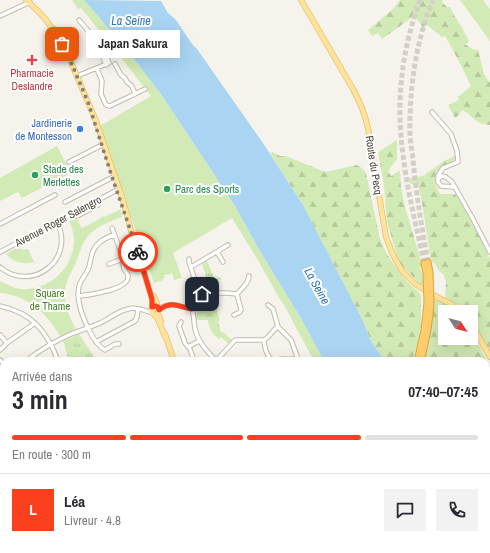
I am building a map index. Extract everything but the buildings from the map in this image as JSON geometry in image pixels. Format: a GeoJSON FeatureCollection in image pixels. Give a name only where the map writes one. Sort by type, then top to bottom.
{"type":"FeatureCollection","features":[{"type":"Feature","properties":{"kind":"highway"},"geometry":{"type":"LineString","coordinates":[[422,357],[430,320],[431,293],[426,262]]}},
{"type":"Feature","properties":{"kind":"highway"},"geometry":{"type":"LineString","coordinates":[[418,357],[426,319],[428,273]]}},
{"type":"Feature","properties":{"kind":"main road","name":"Route du Pecq"},"geometry":{"type":"LineString","coordinates":[[301,0],[353,89],[365,115],[386,237],[393,255],[402,271],[414,283],[429,293],[453,305]]}},
{"type":"Feature","properties":{"kind":"main road"},"geometry":{"type":"LineString","coordinates":[[29,1],[47,22],[67,53],[95,117],[113,177]]}},
{"type":"Feature","properties":{"kind":"main road"},"geometry":{"type":"LineString","coordinates":[[88,102],[124,205],[130,227]]}},
{"type":"Feature","properties":{"kind":"main road"},"geometry":{"type":"LineString","coordinates":[[118,190],[141,260],[155,310],[173,357]]}},
{"type":"Feature","properties":{"kind":"main road"},"geometry":{"type":"LineString","coordinates":[[478,336],[490,357]]}},
{"type":"Feature","properties":{"kind":"street"},"geometry":{"type":"LineString","coordinates":[[0,16],[29,1]]}},
{"type":"Feature","properties":{"kind":"street"},"geometry":{"type":"LineString","coordinates":[[77,76],[108,64],[96,40],[79,20]]}},
{"type":"Feature","properties":{"kind":"street"},"geometry":{"type":"LineString","coordinates":[[115,64],[121,75],[132,86],[135,94]]}},
{"type":"Feature","properties":{"kind":"street"},"geometry":{"type":"LineString","coordinates":[[96,69],[102,81],[101,94],[106,105],[110,106],[145,89]]}},
{"type":"Feature","properties":{"kind":"street"},"geometry":{"type":"LineString","coordinates":[[432,112],[451,134],[457,151],[458,162],[443,168],[438,176],[438,182],[441,186],[455,187]]}},
{"type":"Feature","properties":{"kind":"street"},"geometry":{"type":"LineString","coordinates":[[69,162],[102,145]]}},
{"type":"Feature","properties":{"kind":"street"},"geometry":{"type":"LineString","coordinates":[[443,168],[443,172],[455,187],[490,252]]}},
{"type":"Feature","properties":{"kind":"street"},"geometry":{"type":"LineString","coordinates":[[439,178],[442,176],[446,177]]}},
{"type":"Feature","properties":{"kind":"street"},"geometry":{"type":"LineString","coordinates":[[65,202],[113,177]]}},
{"type":"Feature","properties":{"kind":"street","name":"Avenue Roger Salengro"},"geometry":{"type":"LineString","coordinates":[[0,252],[75,212],[97,203],[118,190]]}},
{"type":"Feature","properties":{"kind":"street"},"geometry":{"type":"LineString","coordinates":[[0,224],[55,195]]}},
{"type":"Feature","properties":{"kind":"street"},"geometry":{"type":"LineString","coordinates":[[0,267],[10,274],[24,277],[38,274],[48,268],[56,259],[61,246],[61,234],[57,222]]}},
{"type":"Feature","properties":{"kind":"street"},"geometry":{"type":"LineString","coordinates":[[78,296],[111,290],[128,280],[112,228]]}},
{"type":"Feature","properties":{"kind":"street"},"geometry":{"type":"LineString","coordinates":[[114,235],[100,242],[94,251],[89,267],[79,286],[78,296],[88,328],[96,342],[103,350],[115,344],[119,344]]}},
{"type":"Feature","properties":{"kind":"street"},"geometry":{"type":"LineString","coordinates":[[191,267],[228,245]]}},
{"type":"Feature","properties":{"kind":"street"},"geometry":{"type":"LineString","coordinates":[[218,252],[223,262]]}},
{"type":"Feature","properties":{"kind":"street"},"geometry":{"type":"LineString","coordinates":[[109,264],[122,259]]}},
{"type":"Feature","properties":{"kind":"street"},"geometry":{"type":"LineString","coordinates":[[189,259],[198,289],[196,305],[192,309]]}},
{"type":"Feature","properties":{"kind":"street"},"geometry":{"type":"LineString","coordinates":[[237,294],[247,282],[249,276]]}},
{"type":"Feature","properties":{"kind":"street"},"geometry":{"type":"LineString","coordinates":[[198,293],[237,294]]}},
{"type":"Feature","properties":{"kind":"street"},"geometry":{"type":"LineString","coordinates":[[234,315],[241,310],[237,294]]}},
{"type":"Feature","properties":{"kind":"street"},"geometry":{"type":"LineString","coordinates":[[32,357],[50,344],[100,323],[126,309],[155,310],[173,304],[192,309]]}},
{"type":"Feature","properties":{"kind":"street"},"geometry":{"type":"LineString","coordinates":[[268,305],[273,309],[278,327],[291,340],[296,357]]}},
{"type":"Feature","properties":{"kind":"street"},"geometry":{"type":"LineString","coordinates":[[0,306],[21,312],[35,323],[45,334],[56,357]]}},
{"type":"Feature","properties":{"kind":"street"},"geometry":{"type":"LineString","coordinates":[[192,309],[199,341],[212,357]]}},
{"type":"Feature","properties":{"kind":"street"},"geometry":{"type":"LineString","coordinates":[[96,342],[136,321],[138,310]]}},
{"type":"Feature","properties":{"kind":"street"},"geometry":{"type":"LineString","coordinates":[[181,322],[179,326],[185,343],[190,349],[193,357]]}},
{"type":"Feature","properties":{"kind":"street"},"geometry":{"type":"LineString","coordinates":[[0,350],[7,343],[35,323]]}},
{"type":"Feature","properties":{"kind":"street"},"geometry":{"type":"LineString","coordinates":[[173,327],[179,326]]}},
{"type":"Feature","properties":{"kind":"street"},"geometry":{"type":"LineString","coordinates":[[220,357],[235,340],[264,340],[275,328],[278,327]]}},
{"type":"Feature","properties":{"kind":"street"},"geometry":{"type":"LineString","coordinates":[[0,335],[7,343]]}},
{"type":"Feature","properties":{"kind":"street"},"geometry":{"type":"LineString","coordinates":[[264,340],[268,357]]}},
{"type":"Feature","properties":{"kind":"street"},"geometry":{"type":"LineString","coordinates":[[188,347],[199,341]]}},
{"type":"Feature","properties":{"kind":"green space","name":"Parc des Sports"},"geometry":{"type":"Polygon","coordinates":[[[72,0],[84,0],[128,51],[163,97],[235,206],[257,246],[302,320],[322,357],[312,357],[284,305],[232,218],[173,253],[182,278],[174,280],[172,273],[164,275],[165,278],[163,278],[163,280],[154,283],[100,126],[151,96],[81,8],[78,9],[72,0]]]}},
{"type":"Feature","properties":{"kind":"green space"},"geometry":{"type":"Polygon","coordinates":[[[400,0],[443,0],[442,2],[447,7],[450,7],[469,41],[465,44],[472,49],[478,50],[484,74],[490,83],[490,125],[480,123],[462,110],[455,118],[448,105],[459,100],[458,97],[471,86],[445,36],[442,37],[427,25],[423,27],[414,16],[382,39],[378,33],[372,36],[368,30],[392,10],[400,0]]]}},
{"type":"Feature","properties":{"kind":"green space"},"geometry":{"type":"Polygon","coordinates":[[[460,0],[483,0],[490,9],[490,41],[460,0]]]}},
{"type":"Feature","properties":{"kind":"green space"},"geometry":{"type":"Polygon","coordinates":[[[397,140],[397,159],[388,171],[391,176],[400,170],[401,188],[405,207],[422,264],[420,267],[424,282],[422,284],[419,283],[403,267],[398,260],[387,222],[384,186],[378,152],[397,140]]]}},
{"type":"Feature","properties":{"kind":"green space","name":"Stade des Merlettes"},"geometry":{"type":"Polygon","coordinates":[[[57,146],[71,173],[22,198],[18,192],[0,201],[0,178],[57,146]]]}},
{"type":"Feature","properties":{"kind":"green space"},"geometry":{"type":"Polygon","coordinates":[[[273,152],[280,156],[286,156],[325,172],[357,165],[366,173],[380,239],[387,254],[400,273],[410,285],[419,292],[421,296],[421,325],[413,357],[382,357],[371,341],[362,319],[303,205],[270,153],[273,152]]]}},
{"type":"Feature","properties":{"kind":"green space"},"geometry":{"type":"Polygon","coordinates":[[[455,156],[456,161],[443,166],[438,171],[435,177],[435,184],[440,194],[455,194],[472,220],[490,259],[490,352],[478,331],[478,305],[456,305],[445,297],[446,283],[444,275],[431,261],[418,183],[410,184],[409,178],[423,176],[444,161],[455,156]]]}},
{"type":"Feature","properties":{"kind":"green space","name":"Square de Thame"},"geometry":{"type":"Polygon","coordinates":[[[121,209],[122,217],[100,226],[83,243],[68,279],[65,292],[66,305],[76,329],[60,336],[49,320],[27,301],[10,294],[0,293],[0,281],[20,289],[33,288],[56,278],[70,258],[74,246],[73,234],[69,221],[76,217],[82,228],[103,216],[104,217],[121,209]]]}},
{"type":"Feature","properties":{"kind":"green space"},"geometry":{"type":"Polygon","coordinates":[[[18,247],[23,250],[28,249],[34,262],[18,262],[6,254],[18,247]]]}},
{"type":"Feature","properties":{"kind":"green space"},"geometry":{"type":"Polygon","coordinates":[[[207,261],[214,277],[220,277],[221,279],[216,284],[217,291],[210,292],[202,264],[207,261]]]}},
{"type":"Feature","properties":{"kind":"green space"},"geometry":{"type":"Polygon","coordinates":[[[210,295],[218,295],[217,312],[220,320],[218,322],[221,332],[232,340],[229,344],[221,337],[219,339],[214,335],[208,320],[196,320],[197,309],[209,310],[210,295]]]}},
{"type":"Feature","properties":{"kind":"green space"},"geometry":{"type":"Polygon","coordinates":[[[435,298],[447,305],[438,305],[438,345],[478,345],[478,343],[485,357],[425,357],[429,343],[435,298]]]}},
{"type":"Feature","properties":{"kind":"green space"},"geometry":{"type":"Polygon","coordinates":[[[79,334],[94,357],[68,357],[63,341],[79,334]]]}},
{"type":"Feature","properties":{"kind":"water","name":"La Seine"},"geometry":{"type":"Polygon","coordinates":[[[84,0],[161,1],[168,13],[176,20],[265,146],[303,205],[362,319],[371,341],[382,357],[322,357],[302,320],[257,246],[235,206],[163,97],[128,51],[84,0]]]}},
{"type":"Feature","properties":{"kind":"tunnel"},"geometry":{"type":"LineString","coordinates":[[420,0],[409,35],[402,72],[400,128],[406,176],[424,263]]}},
{"type":"Feature","properties":{"kind":"tunnel"},"geometry":{"type":"LineString","coordinates":[[428,262],[421,224],[410,138],[410,120],[414,68],[422,33],[433,0]]}},
{"type":"Feature","properties":{"kind":"way so far"},"geometry":{"type":"LineString","coordinates":[[62,44],[88,102],[138,252]]}},
{"type":"Feature","properties":{"kind":"place","name":"Japan Sakura"},"geometry":{"type":"Point","coordinates":[62,44]}},
{"type":"Feature","properties":{"kind":"place","name":"Pharmacie Deslandre"},"geometry":{"type":"Point","coordinates":[32,60]}},
{"type":"Feature","properties":{"kind":"place","name":"Jardinerie de Montesson"},"geometry":{"type":"Point","coordinates":[80,129]}},
{"type":"Feature","properties":{"kind":"place","name":"Stade des Merlettes"},"geometry":{"type":"Point","coordinates":[35,175]}},
{"type":"Feature","properties":{"kind":"place","name":"Parc des Sports"},"geometry":{"type":"Point","coordinates":[167,189]}},
{"type":"Feature","properties":{"kind":"route"},"geometry":{"type":"LineString","coordinates":[[138,252],[153,302],[152,307],[156,306],[159,310],[173,304],[192,309],[198,300],[198,293],[202,294]]}}]}
